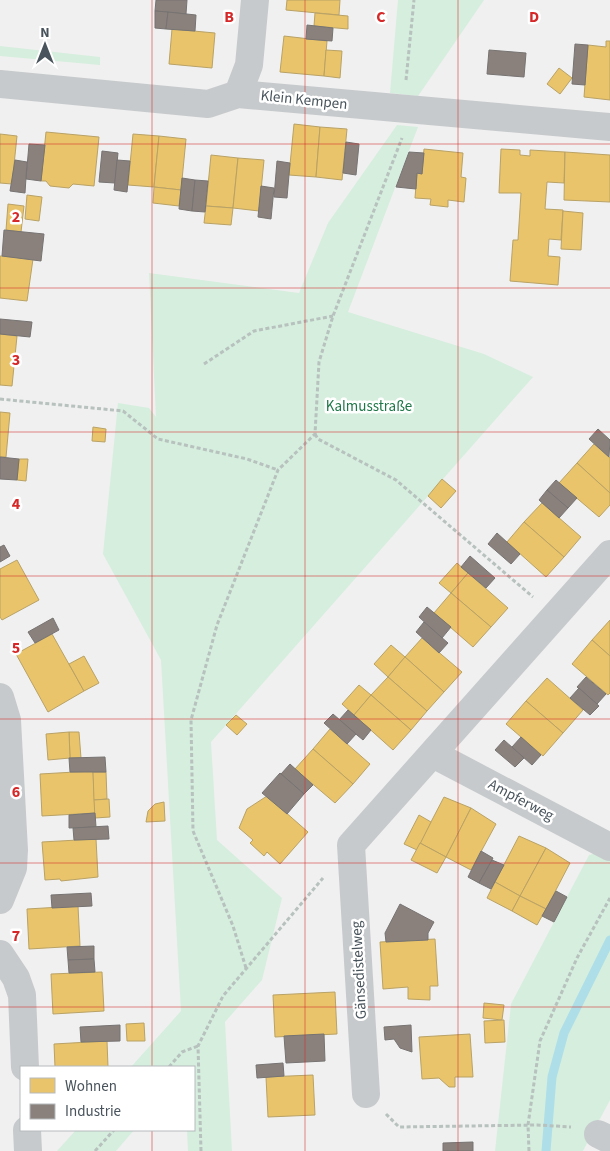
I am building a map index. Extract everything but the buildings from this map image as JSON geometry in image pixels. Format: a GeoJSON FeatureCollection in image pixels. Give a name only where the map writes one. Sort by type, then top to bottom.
{"type":"FeatureCollection","features":[{"type":"Feature","properties":{"kind":"street"},"geometry":{"type":"LineString","coordinates":[[238,94],[249,65],[254,0]]}},
{"type":"Feature","properties":{"kind":"street","name":"Klein Kempen"},"geometry":{"type":"LineString","coordinates":[[0,84],[208,104],[238,94],[610,127]]}},
{"type":"Feature","properties":{"kind":"street"},"geometry":{"type":"LineString","coordinates":[[351,845],[610,554]]}},
{"type":"Feature","properties":{"kind":"street"},"geometry":{"type":"LineString","coordinates":[[0,697],[7,720],[14,850],[13,868],[0,900]]}},
{"type":"Feature","properties":{"kind":"street","name":"Ampferweg"},"geometry":{"type":"LineString","coordinates":[[433,754],[610,847]]}},
{"type":"Feature","properties":{"kind":"street","name":"Gänsedistelweg"},"geometry":{"type":"LineString","coordinates":[[351,845],[366,1094]]}},
{"type":"Feature","properties":{"kind":"street"},"geometry":{"type":"LineString","coordinates":[[0,954],[16,978],[22,995],[25,1066]]}},
{"type":"Feature","properties":{"kind":"street"},"geometry":{"type":"LineString","coordinates":[[27,1131],[28,1151]]}},
{"type":"Feature","properties":{"kind":"path"},"geometry":{"type":"LineString","coordinates":[[414,0],[405,93],[407,110],[406,128],[334,316],[319,362],[315,434],[318,439],[396,480],[555,616]]}},
{"type":"Feature","properties":{"kind":"path"},"geometry":{"type":"LineString","coordinates":[[204,364],[254,331],[334,316]]}},
{"type":"Feature","properties":{"kind":"path"},"geometry":{"type":"LineString","coordinates":[[0,399],[123,411],[158,439],[246,459],[278,470]]}},
{"type":"Feature","properties":{"kind":"path"},"geometry":{"type":"LineString","coordinates":[[246,968],[233,926],[193,832],[191,720],[216,625],[278,470],[315,434]]}},
{"type":"Feature","properties":{"kind":"path"},"geometry":{"type":"LineString","coordinates":[[201,1151],[198,1046],[223,996],[351,845]]}},
{"type":"Feature","properties":{"kind":"path"},"geometry":{"type":"LineString","coordinates":[[529,1151],[528,1125],[540,1041],[577,958],[610,898]]}},
{"type":"Feature","properties":{"kind":"path"},"geometry":{"type":"LineString","coordinates":[[170,1066],[182,1052],[198,1046]]}},
{"type":"Feature","properties":{"kind":"path"},"geometry":{"type":"LineString","coordinates":[[366,1094],[399,1127],[561,1126]]}},
{"type":"Feature","properties":{"kind":"path"},"geometry":{"type":"LineString","coordinates":[[95,1151],[113,1131]]}},
{"type":"Feature","properties":{"kind":"green space"},"geometry":{"type":"Polygon","coordinates":[[[398,0],[484,0],[418,96],[390,93],[398,0]]]}},
{"type":"Feature","properties":{"kind":"green space"},"geometry":{"type":"Polygon","coordinates":[[[0,46],[100,57],[100,65],[0,56],[0,46]]]}},
{"type":"Feature","properties":{"kind":"green space","name":"Kalmusstraße"},"geometry":{"type":"Polygon","coordinates":[[[397,125],[418,127],[348,312],[484,354],[533,377],[211,742],[217,840],[282,898],[262,980],[225,1022],[232,1151],[188,1151],[187,1131],[195,1131],[195,1066],[132,1066],[181,1011],[161,660],[103,554],[118,403],[149,408],[156,417],[149,273],[299,293],[328,223],[397,125]]]}},
{"type":"Feature","properties":{"kind":"green space"},"geometry":{"type":"Polygon","coordinates":[[[601,852],[610,857],[610,1100],[583,1151],[495,1151],[511,1004],[589,855],[601,852]]]}},
{"type":"Feature","properties":{"kind":"green space"},"geometry":{"type":"Polygon","coordinates":[[[75,1131],[133,1131],[116,1151],[57,1151],[75,1131]]]}},
{"type":"Feature","properties":{"kind":"waterway"},"geometry":{"type":"LineString","coordinates":[[546,1151],[552,1077],[564,1033],[610,940]]}}]}
